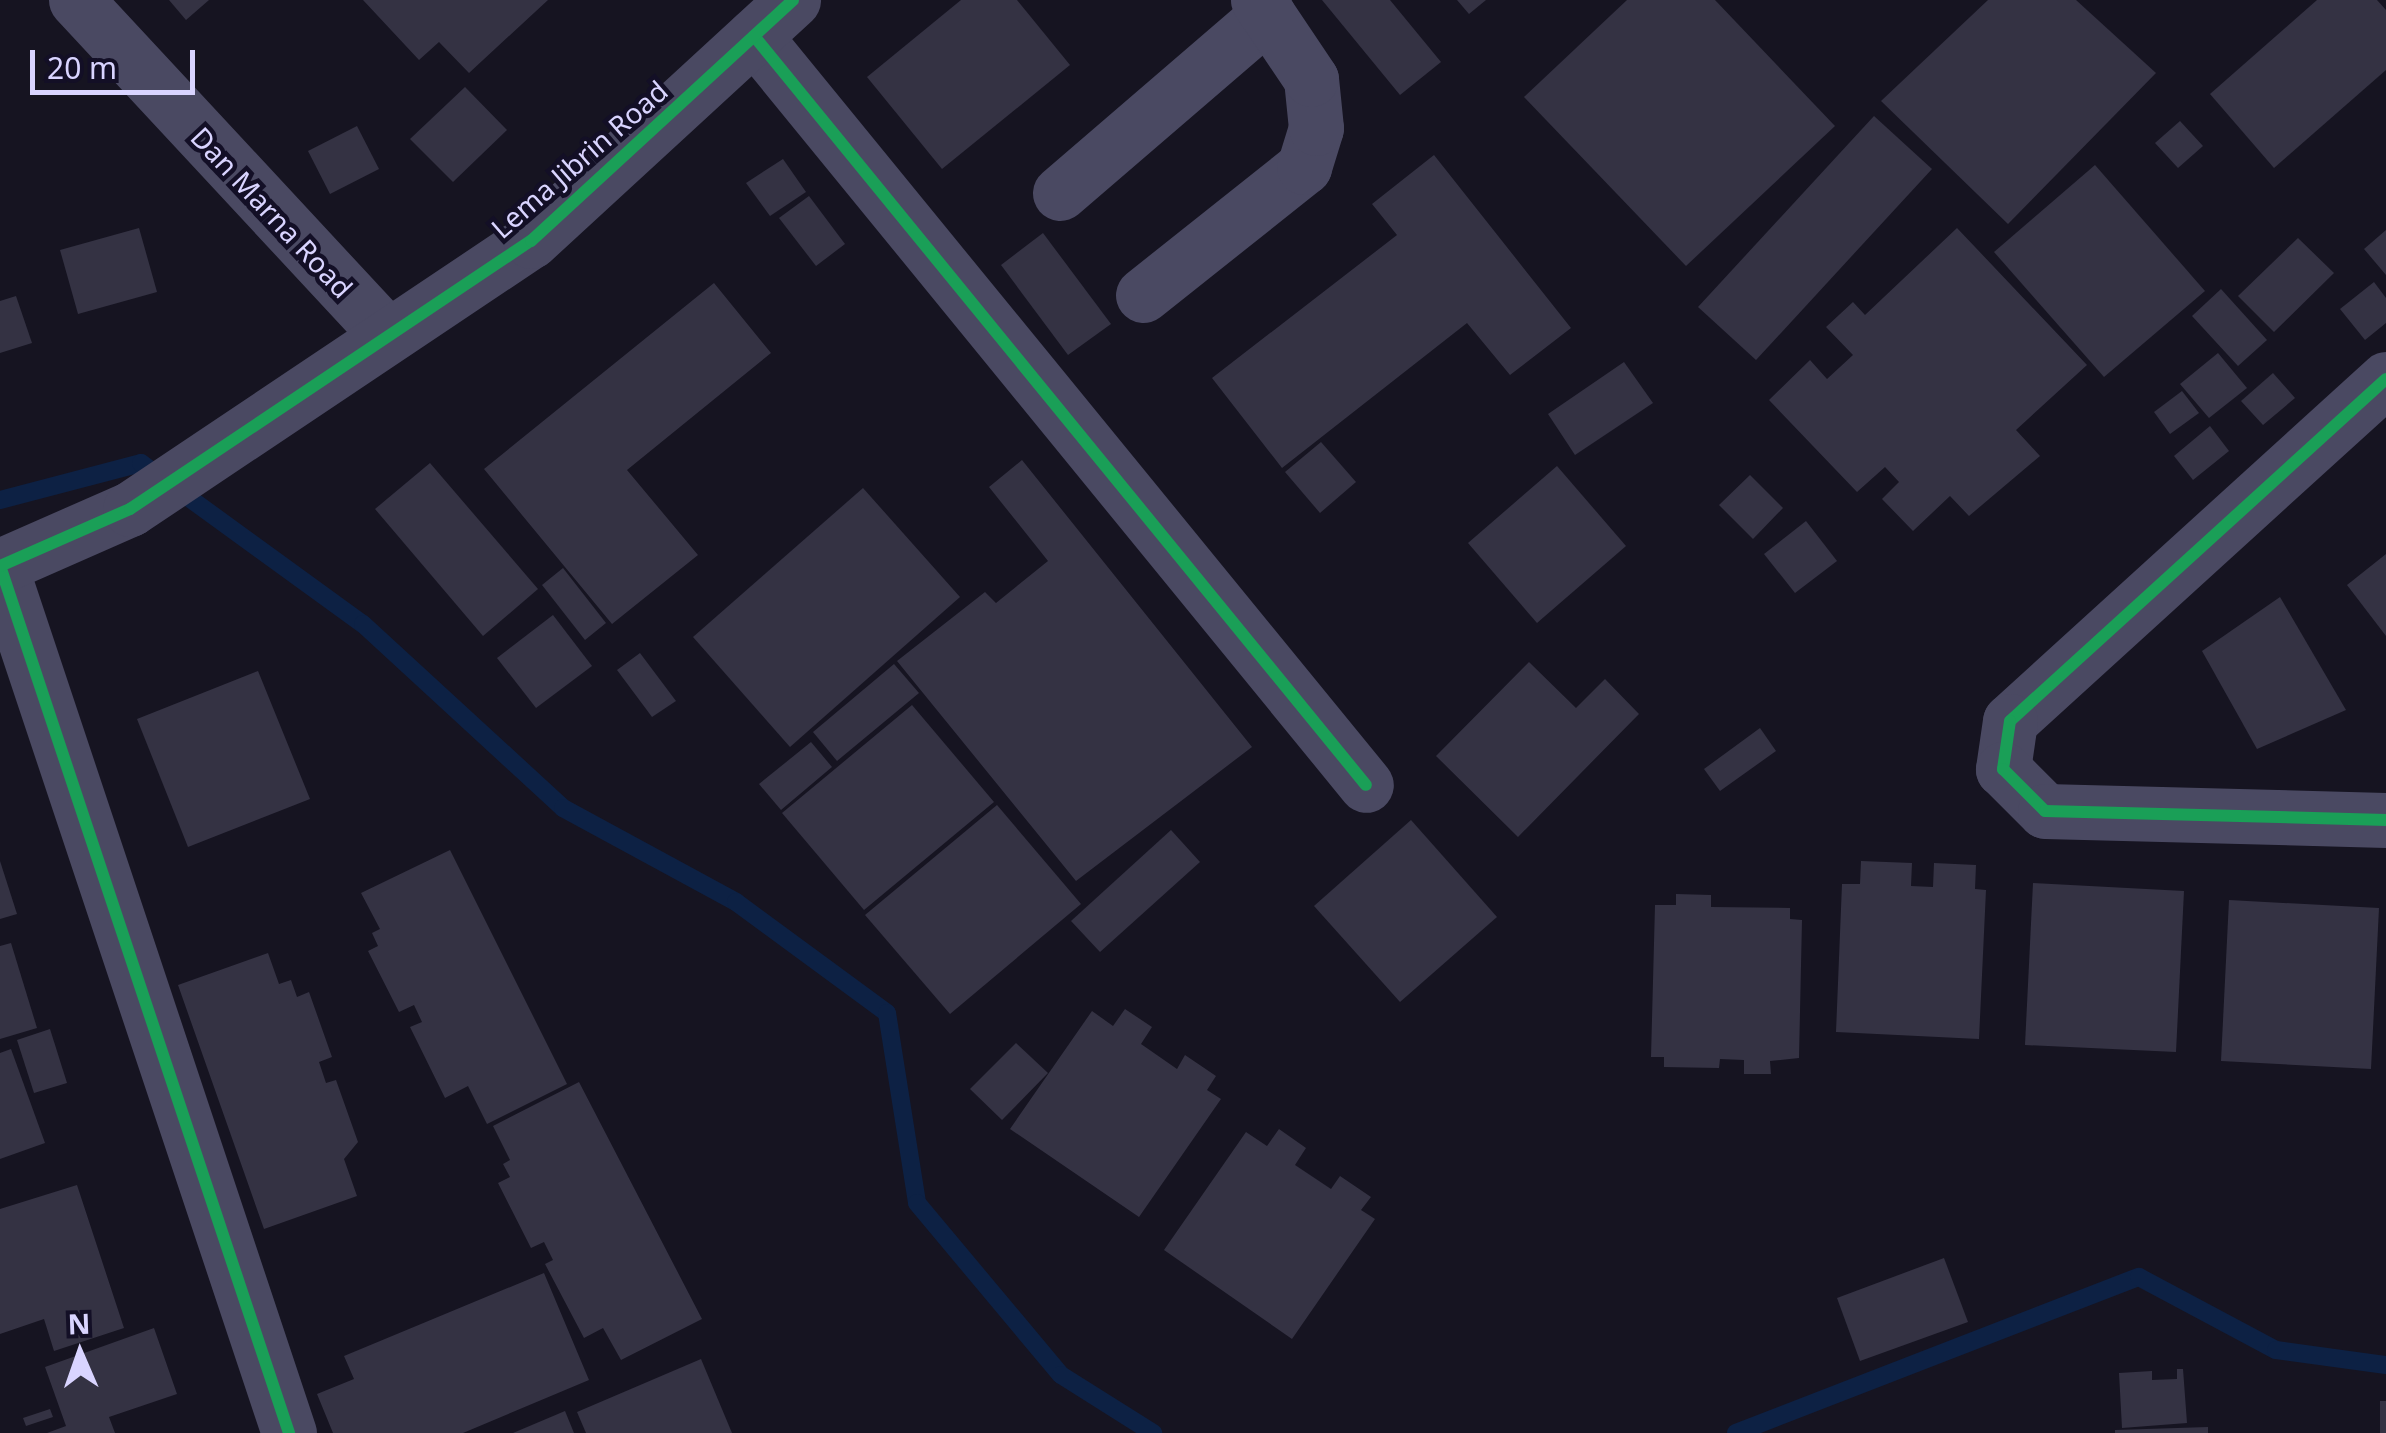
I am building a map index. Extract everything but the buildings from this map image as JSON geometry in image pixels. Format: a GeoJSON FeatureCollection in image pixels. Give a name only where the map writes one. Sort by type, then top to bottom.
{"type":"FeatureCollection","features":[{"type":"Feature","properties":{"kind":"street","name":"Dan Marna Road"},"geometry":{"type":"LineString","coordinates":[[76,0],[387,335]]}},
{"type":"Feature","properties":{"kind":"street","name":"Lema Jibrin Road"},"geometry":{"type":"LineString","coordinates":[[289,1433],[0,566],[130,509],[531,241],[793,0]]}},
{"type":"Feature","properties":{"kind":"street"},"geometry":{"type":"LineString","coordinates":[[1060,193],[1263,7],[1311,79],[1316,128],[1304,167],[1143,295]]}},
{"type":"Feature","properties":{"kind":"street"},"geometry":{"type":"LineString","coordinates":[[754,36],[1366,785]]}},
{"type":"Feature","properties":{"kind":"street"},"geometry":{"type":"LineString","coordinates":[[2386,379],[2010,722],[2003,769],[2045,811],[2386,820]]}},
{"type":"Feature","properties":{"kind":"waterway"},"geometry":{"type":"LineString","coordinates":[[0,500],[141,463],[363,624],[563,808],[736,902],[887,1013],[917,1203],[1061,1375],[1153,1433]]}},
{"type":"Feature","properties":{"kind":"waterway"},"geometry":{"type":"LineString","coordinates":[[1736,1433],[2139,1277],[2276,1350],[2386,1365]]}},
{"type":"Feature","properties":{"kind":"cycle path"},"geometry":{"type":"LineString","coordinates":[[289,1433],[0,566],[130,509],[531,241],[793,0]]}},
{"type":"Feature","properties":{"kind":"cycle path"},"geometry":{"type":"LineString","coordinates":[[754,36],[1366,785]]}},
{"type":"Feature","properties":{"kind":"cycle path"},"geometry":{"type":"LineString","coordinates":[[2386,379],[2010,721],[2003,769],[2045,811],[2386,820]]}}]}
